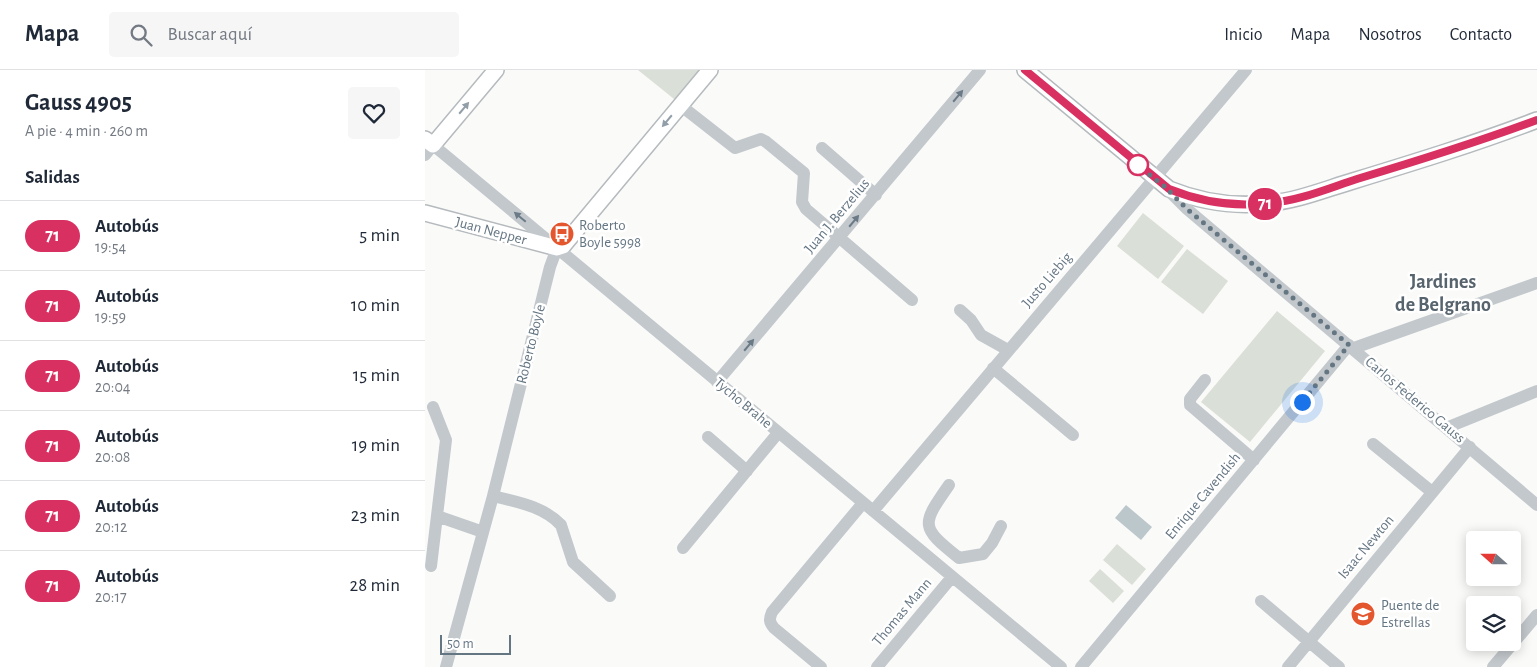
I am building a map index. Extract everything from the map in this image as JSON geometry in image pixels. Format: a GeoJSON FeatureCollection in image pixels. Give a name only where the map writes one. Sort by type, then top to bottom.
{"type":"FeatureCollection","features":[{"type":"Feature","properties":{"kind":"main road"},"geometry":{"type":"LineString","coordinates":[[428,146],[496,70]]}},
{"type":"Feature","properties":{"kind":"main road"},"geometry":{"type":"LineString","coordinates":[[557,248],[569,240],[710,70]]}},
{"type":"Feature","properties":{"kind":"main road","name":"Carlos Federico Gauss"},"geometry":{"type":"LineString","coordinates":[[1025,70],[1159,183]]}},
{"type":"Feature","properties":{"kind":"main road"},"geometry":{"type":"LineString","coordinates":[[1159,183],[1200,199],[1241,205],[1271,203],[1296,198],[1413,162],[1534,121]]}},
{"type":"Feature","properties":{"kind":"main road","name":"Juan Nepper"},"geometry":{"type":"LineString","coordinates":[[425,213],[557,248]]}},
{"type":"Feature","properties":{"kind":"street","name":"Juan J. Berzelius"},"geometry":{"type":"LineString","coordinates":[[717,382],[980,70]]}},
{"type":"Feature","properties":{"kind":"street","name":"Justo Liebig"},"geometry":{"type":"LineString","coordinates":[[821,667],[770,623],[772,612],[1159,183],[1246,70]]}},
{"type":"Feature","properties":{"kind":"street"},"geometry":{"type":"LineString","coordinates":[[680,105],[735,148],[761,139],[765,140],[804,172],[802,202],[806,209],[912,300]]}},
{"type":"Feature","properties":{"kind":"street","name":"Tycho Brahe"},"geometry":{"type":"LineString","coordinates":[[428,146],[557,248],[1061,667]]}},
{"type":"Feature","properties":{"kind":"street"},"geometry":{"type":"LineString","coordinates":[[822,148],[876,195]]}},
{"type":"Feature","properties":{"kind":"street","name":"Carlos Federico Gauss"},"geometry":{"type":"LineString","coordinates":[[1159,183],[1200,220],[1537,504]]}},
{"type":"Feature","properties":{"kind":"street"},"geometry":{"type":"LineString","coordinates":[[1200,199],[1193,209],[1200,220]]}},
{"type":"Feature","properties":{"kind":"street","name":"Roberto Boyle"},"geometry":{"type":"LineString","coordinates":[[446,667],[493,496],[550,268],[557,248]]}},
{"type":"Feature","properties":{"kind":"street"},"geometry":{"type":"LineString","coordinates":[[1351,347],[1537,283]]}},
{"type":"Feature","properties":{"kind":"street"},"geometry":{"type":"LineString","coordinates":[[960,310],[971,320],[981,335],[1008,350]]}},
{"type":"Feature","properties":{"kind":"street","name":"Enrique Cavendish"},"geometry":{"type":"LineString","coordinates":[[1081,667],[1351,347]]}},
{"type":"Feature","properties":{"kind":"street"},"geometry":{"type":"LineString","coordinates":[[993,368],[1073,435]]}},
{"type":"Feature","properties":{"kind":"street"},"geometry":{"type":"LineString","coordinates":[[1205,380],[1190,399],[1190,405],[1254,460]]}},
{"type":"Feature","properties":{"kind":"street"},"geometry":{"type":"LineString","coordinates":[[1447,428],[1537,391]]}},
{"type":"Feature","properties":{"kind":"street"},"geometry":{"type":"LineString","coordinates":[[431,566],[447,440],[433,407]]}},
{"type":"Feature","properties":{"kind":"street"},"geometry":{"type":"LineString","coordinates":[[683,548],[778,433]]}},
{"type":"Feature","properties":{"kind":"street"},"geometry":{"type":"LineString","coordinates":[[708,437],[747,470]]}},
{"type":"Feature","properties":{"kind":"street"},"geometry":{"type":"LineString","coordinates":[[1373,444],[1432,492]]}},
{"type":"Feature","properties":{"kind":"street","name":"Isaac Newton"},"geometry":{"type":"LineString","coordinates":[[1288,667],[1470,447]]}},
{"type":"Feature","properties":{"kind":"street"},"geometry":{"type":"LineString","coordinates":[[949,484],[931,510],[929,519],[931,535],[959,558],[983,554],[992,543],[1001,526]]}},
{"type":"Feature","properties":{"kind":"street"},"geometry":{"type":"LineString","coordinates":[[493,496],[537,508],[557,521],[561,525],[573,562],[610,596]]}},
{"type":"Feature","properties":{"kind":"street"},"geometry":{"type":"LineString","coordinates":[[437,516],[483,532]]}},
{"type":"Feature","properties":{"kind":"street","name":"Thomas Mann"},"geometry":{"type":"LineString","coordinates":[[877,667],[949,575],[959,558]]}},
{"type":"Feature","properties":{"kind":"street"},"geometry":{"type":"LineString","coordinates":[[1261,601],[1339,667]]}},
{"type":"Feature","properties":{"kind":"street"},"geometry":{"type":"LineString","coordinates":[[1493,667],[1537,615]]}},
{"type":"Feature","properties":{"kind":"shaded area"},"geometry":{"type":"Polygon","coordinates":[[[638,70],[705,70],[679,103],[638,70]]]}},
{"type":"Feature","properties":{"kind":"shaded area"},"geometry":{"type":"Polygon","coordinates":[[[1143,213],[1184,246],[1158,279],[1117,246],[1143,213]]]}},
{"type":"Feature","properties":{"kind":"shaded area"},"geometry":{"type":"Polygon","coordinates":[[[1187,249],[1228,281],[1203,314],[1161,282],[1187,249]]]}},
{"type":"Feature","properties":{"kind":"shaded area"},"geometry":{"type":"Polygon","coordinates":[[[1277,311],[1325,351],[1250,442],[1201,402],[1277,311]]]}},
{"type":"Feature","properties":{"kind":"shaded area"},"geometry":{"type":"Polygon","coordinates":[[[1126,505],[1152,527],[1141,540],[1115,518],[1126,505]]]}},
{"type":"Feature","properties":{"kind":"shaded area"},"geometry":{"type":"Polygon","coordinates":[[[1117,544],[1146,569],[1132,585],[1103,560],[1117,544]]]}},
{"type":"Feature","properties":{"kind":"shaded area"},"geometry":{"type":"Polygon","coordinates":[[[1100,569],[1124,591],[1113,603],[1089,581],[1100,569]]]}},
{"type":"Feature","properties":{"kind":"bus line","name":"71"},"geometry":{"type":"LineString","coordinates":[[1025,70],[1154,179],[1169,189],[1194,198],[1241,205],[1271,203],[1296,198],[1413,162],[1537,120]]}},
{"type":"Feature","properties":{"kind":"place","name":"Roberto Boyle 5998"},"geometry":{"type":"Point","coordinates":[562,234]}},
{"type":"Feature","properties":{"kind":"place","name":"Puente de Estrellas"},"geometry":{"type":"Point","coordinates":[1363,614]}},
{"type":"Feature","properties":{"kind":"district","name":"Jardines de Belgrano"},"geometry":{"type":"Point","coordinates":[1443,294]}},
{"type":"Feature","properties":{"kind":"route"},"geometry":{"type":"LineString","coordinates":[[1138,165],[1133,162],[1164,186],[1187,209],[1349,345],[1302,402]]}}]}
